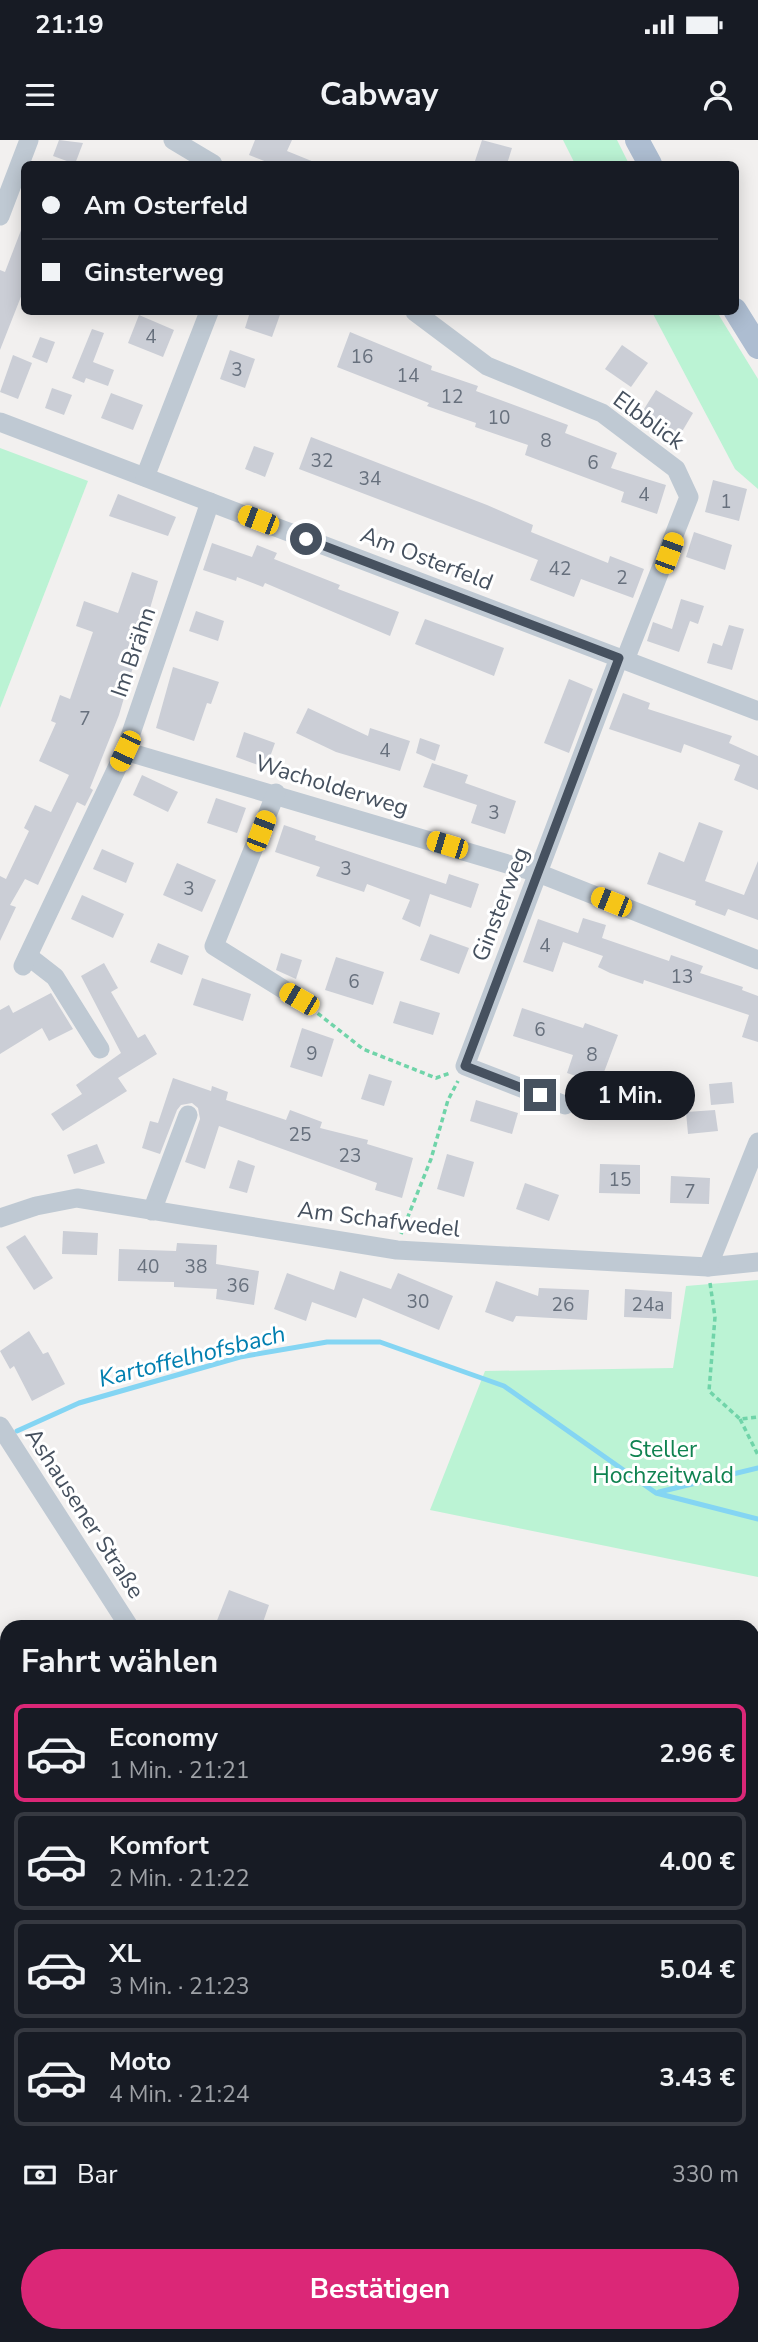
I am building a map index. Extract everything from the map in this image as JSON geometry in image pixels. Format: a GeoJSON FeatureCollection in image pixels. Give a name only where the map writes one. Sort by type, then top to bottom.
{"type":"FeatureCollection","features":[{"type":"Feature","properties":{"kind":"main road"},"geometry":{"type":"LineString","coordinates":[[637,140],[648,161]]}},
{"type":"Feature","properties":{"kind":"main road"},"geometry":{"type":"LineString","coordinates":[[738,315],[758,347]]}},
{"type":"Feature","properties":{"kind":"street"},"geometry":{"type":"LineString","coordinates":[[0,216],[29,140]]}},
{"type":"Feature","properties":{"kind":"street"},"geometry":{"type":"LineString","coordinates":[[173,140],[208,161]]}},
{"type":"Feature","properties":{"kind":"street"},"geometry":{"type":"LineString","coordinates":[[145,477],[208,315]]}},
{"type":"Feature","properties":{"kind":"street","name":"Elbblick"},"geometry":{"type":"LineString","coordinates":[[419,315],[487,366],[602,413],[676,469],[689,497],[622,659]]}},
{"type":"Feature","properties":{"kind":"street","name":"Am Osterfeld"},"geometry":{"type":"LineString","coordinates":[[0,422],[758,711]]}},
{"type":"Feature","properties":{"kind":"street","name":"Im Brähn"},"geometry":{"type":"LineString","coordinates":[[100,1049],[55,977],[26,961],[125,751],[209,502]]}},
{"type":"Feature","properties":{"kind":"street","name":"Ginsterweg"},"geometry":{"type":"LineString","coordinates":[[465,1066],[622,659]]}},
{"type":"Feature","properties":{"kind":"street","name":"Wacholderweg"},"geometry":{"type":"LineString","coordinates":[[125,751],[276,793],[538,873],[758,960]]}},
{"type":"Feature","properties":{"kind":"street"},"geometry":{"type":"LineString","coordinates":[[276,793],[214,946],[237,958],[261,978],[299,999]]}},
{"type":"Feature","properties":{"kind":"street"},"geometry":{"type":"LineString","coordinates":[[465,1066],[565,1105]]}},
{"type":"Feature","properties":{"kind":"street"},"geometry":{"type":"LineString","coordinates":[[152,1211],[188,1115]]}},
{"type":"Feature","properties":{"kind":"street"},"geometry":{"type":"LineString","coordinates":[[708,1266],[758,1142]]}},
{"type":"Feature","properties":{"kind":"street","name":"Am Schafwedel"},"geometry":{"type":"LineString","coordinates":[[0,1218],[36,1206],[76,1198],[397,1250],[708,1266],[758,1262]]}},
{"type":"Feature","properties":{"kind":"street","name":"Ashausener Straße"},"geometry":{"type":"LineString","coordinates":[[0,1426],[125,1620]]}},
{"type":"Feature","properties":{"kind":"path"},"geometry":{"type":"LineString","coordinates":[[299,999],[363,1049],[436,1078],[465,1066]]}},
{"type":"Feature","properties":{"kind":"path"},"geometry":{"type":"LineString","coordinates":[[397,1250],[415,1194],[431,1158],[448,1100],[465,1066]]}},
{"type":"Feature","properties":{"kind":"path"},"geometry":{"type":"LineString","coordinates":[[708,1266],[715,1317],[709,1391],[740,1419],[758,1455]]}},
{"type":"Feature","properties":{"kind":"path"},"geometry":{"type":"LineString","coordinates":[[740,1419],[758,1417]]}},
{"type":"Feature","properties":{"kind":"green space"},"geometry":{"type":"Polygon","coordinates":[[[563,140],[617,140],[628,161],[574,161],[563,140]]]}},
{"type":"Feature","properties":{"kind":"green space"},"geometry":{"type":"Polygon","coordinates":[[[654,315],[719,315],[758,379],[758,489],[735,469],[654,315]]]}},
{"type":"Feature","properties":{"kind":"green space"},"geometry":{"type":"Polygon","coordinates":[[[0,448],[88,481],[0,708],[0,448]]]}},
{"type":"Feature","properties":{"kind":"green space","name":"Steller Hochzeitwald"},"geometry":{"type":"Polygon","coordinates":[[[758,1280],[758,1577],[430,1510],[485,1371],[673,1368],[686,1286],[758,1280]]]}},
{"type":"Feature","properties":{"kind":"building"},"geometry":{"type":"Polygon","coordinates":[[[59,140],[83,143],[76,161],[53,156],[59,140]]]}},
{"type":"Feature","properties":{"kind":"building"},"geometry":{"type":"Polygon","coordinates":[[[255,140],[292,140],[287,151],[312,161],[264,161],[249,155],[255,140]]]}},
{"type":"Feature","properties":{"kind":"building"},"geometry":{"type":"Polygon","coordinates":[[[482,140],[512,148],[508,161],[475,161],[482,140]]]}},
{"type":"Feature","properties":{"kind":"building"},"geometry":{"type":"Polygon","coordinates":[[[21,230],[21,297],[0,350],[0,270],[5,272],[21,230]]]}},
{"type":"Feature","properties":{"kind":"building"},"geometry":{"type":"Polygon","coordinates":[[[139,315],[174,330],[163,357],[128,343],[139,315]]]}},
{"type":"Feature","properties":{"kind":"building"},"geometry":{"type":"Polygon","coordinates":[[[249,315],[280,315],[272,337],[245,328],[249,315]]]}},
{"type":"Feature","properties":{"kind":"building"},"geometry":{"type":"Polygon","coordinates":[[[92,329],[104,333],[93,362],[114,370],[108,386],[86,378],[84,383],[72,378],[92,329]]]}},
{"type":"Feature","properties":{"kind":"building"},"geometry":{"type":"Polygon","coordinates":[[[350,332],[432,366],[431,370],[478,386],[476,391],[568,425],[565,433],[617,453],[611,468],[666,485],[657,514],[621,502],[624,492],[525,455],[528,445],[475,427],[476,423],[427,406],[429,403],[337,367],[350,332]]]}},
{"type":"Feature","properties":{"kind":"building"},"geometry":{"type":"Polygon","coordinates":[[[40,337],[55,342],[47,363],[32,357],[40,337]]]}},
{"type":"Feature","properties":{"kind":"building"},"geometry":{"type":"Polygon","coordinates":[[[622,345],[648,363],[631,387],[605,369],[622,345]]]}},
{"type":"Feature","properties":{"kind":"building"},"geometry":{"type":"Polygon","coordinates":[[[230,350],[255,359],[245,388],[220,379],[230,350]]]}},
{"type":"Feature","properties":{"kind":"building"},"geometry":{"type":"Polygon","coordinates":[[[13,355],[32,363],[18,399],[0,392],[13,355]]]}},
{"type":"Feature","properties":{"kind":"building"},"geometry":{"type":"Polygon","coordinates":[[[52,388],[72,395],[64,415],[45,408],[52,388]]]}},
{"type":"Feature","properties":{"kind":"building"},"geometry":{"type":"Polygon","coordinates":[[[656,390],[693,413],[677,440],[639,417],[656,390]]]}},
{"type":"Feature","properties":{"kind":"building"},"geometry":{"type":"Polygon","coordinates":[[[111,393],[143,405],[133,430],[101,418],[111,393]]]}},
{"type":"Feature","properties":{"kind":"building"},"geometry":{"type":"Polygon","coordinates":[[[311,437],[487,505],[533,525],[531,532],[608,563],[610,556],[644,569],[633,598],[581,579],[574,597],[530,580],[538,560],[299,469],[311,437]]]}},
{"type":"Feature","properties":{"kind":"building"},"geometry":{"type":"Polygon","coordinates":[[[254,446],[274,453],[265,477],[245,469],[254,446]]]}},
{"type":"Feature","properties":{"kind":"building"},"geometry":{"type":"Polygon","coordinates":[[[713,480],[747,489],[739,521],[705,512],[713,480]]]}},
{"type":"Feature","properties":{"kind":"building"},"geometry":{"type":"Polygon","coordinates":[[[118,494],[176,517],[168,536],[109,516],[118,494]]]}},
{"type":"Feature","properties":{"kind":"building"},"geometry":{"type":"Polygon","coordinates":[[[694,532],[732,545],[725,570],[686,557],[694,532]]]}},
{"type":"Feature","properties":{"kind":"building"},"geometry":{"type":"Polygon","coordinates":[[[212,543],[252,557],[257,545],[277,553],[274,559],[340,585],[338,589],[399,612],[390,636],[265,583],[263,587],[237,577],[236,581],[203,570],[212,543]]]}},
{"type":"Feature","properties":{"kind":"building"},"geometry":{"type":"Polygon","coordinates":[[[132,572],[158,581],[119,715],[90,788],[93,790],[85,806],[77,802],[38,885],[25,879],[10,905],[16,907],[0,941],[0,876],[6,879],[29,831],[24,828],[35,805],[51,812],[69,775],[39,761],[56,723],[51,721],[60,695],[70,699],[93,632],[76,626],[84,601],[118,613],[132,572]]]}},
{"type":"Feature","properties":{"kind":"building"},"geometry":{"type":"Polygon","coordinates":[[[681,599],[704,606],[698,624],[690,621],[679,652],[647,641],[653,622],[672,629],[681,599]]]}},
{"type":"Feature","properties":{"kind":"building"},"geometry":{"type":"Polygon","coordinates":[[[196,611],[224,621],[218,641],[189,631],[196,611]]]}},
{"type":"Feature","properties":{"kind":"building"},"geometry":{"type":"Polygon","coordinates":[[[425,619],[504,648],[494,676],[415,644],[425,619]]]}},
{"type":"Feature","properties":{"kind":"building"},"geometry":{"type":"Polygon","coordinates":[[[729,625],[744,629],[732,670],[707,663],[713,643],[722,646],[729,625]]]}},
{"type":"Feature","properties":{"kind":"building"},"geometry":{"type":"Polygon","coordinates":[[[173,667],[219,682],[211,704],[207,703],[194,741],[156,728],[173,667]]]}},
{"type":"Feature","properties":{"kind":"building"},"geometry":{"type":"Polygon","coordinates":[[[569,679],[593,689],[569,753],[544,743],[569,679]]]}},
{"type":"Feature","properties":{"kind":"building"},"geometry":{"type":"Polygon","coordinates":[[[623,693],[650,703],[648,709],[732,736],[729,743],[758,756],[758,790],[734,780],[740,765],[684,744],[681,753],[609,729],[623,693]]]}},
{"type":"Feature","properties":{"kind":"building"},"geometry":{"type":"Polygon","coordinates":[[[308,708],[368,736],[370,728],[410,741],[400,771],[336,752],[296,733],[308,708]]]}},
{"type":"Feature","properties":{"kind":"building"},"geometry":{"type":"Polygon","coordinates":[[[244,732],[275,743],[266,768],[236,757],[244,732]]]}},
{"type":"Feature","properties":{"kind":"building"},"geometry":{"type":"Polygon","coordinates":[[[420,738],[440,745],[435,761],[416,753],[420,738]]]}},
{"type":"Feature","properties":{"kind":"building"},"geometry":{"type":"Polygon","coordinates":[[[432,763],[468,775],[465,783],[516,801],[505,834],[471,823],[477,805],[423,787],[432,763]]]}},
{"type":"Feature","properties":{"kind":"building"},"geometry":{"type":"Polygon","coordinates":[[[142,775],[178,792],[168,812],[133,795],[142,775]]]}},
{"type":"Feature","properties":{"kind":"building"},"geometry":{"type":"Polygon","coordinates":[[[216,798],[246,808],[237,833],[207,823],[216,798]]]}},
{"type":"Feature","properties":{"kind":"building"},"geometry":{"type":"Polygon","coordinates":[[[699,822],[723,831],[705,881],[744,895],[758,861],[758,920],[728,909],[725,916],[695,905],[696,901],[647,884],[659,852],[684,862],[699,822]]]}},
{"type":"Feature","properties":{"kind":"building"},"geometry":{"type":"Polygon","coordinates":[[[284,825],[316,836],[315,840],[446,884],[449,874],[479,884],[471,908],[430,894],[420,927],[402,919],[410,900],[367,884],[364,892],[316,876],[320,867],[275,852],[284,825]]]}},
{"type":"Feature","properties":{"kind":"building"},"geometry":{"type":"Polygon","coordinates":[[[102,849],[134,863],[126,883],[93,869],[102,849]]]}},
{"type":"Feature","properties":{"kind":"building"},"geometry":{"type":"Polygon","coordinates":[[[177,863],[216,880],[202,912],[163,895],[177,863]]]}},
{"type":"Feature","properties":{"kind":"building"},"geometry":{"type":"Polygon","coordinates":[[[82,895],[124,914],[113,938],[71,919],[82,895]]]}},
{"type":"Feature","properties":{"kind":"building"},"geometry":{"type":"Polygon","coordinates":[[[583,918],[606,925],[602,938],[669,961],[671,955],[703,966],[700,973],[743,987],[742,990],[758,996],[758,1042],[742,1037],[749,1015],[644,980],[643,984],[610,973],[598,967],[603,956],[563,942],[553,972],[523,962],[538,919],[578,933],[583,918]]]}},
{"type":"Feature","properties":{"kind":"building"},"geometry":{"type":"Polygon","coordinates":[[[430,934],[469,948],[459,974],[420,960],[430,934]]]}},
{"type":"Feature","properties":{"kind":"building"},"geometry":{"type":"Polygon","coordinates":[[[158,943],[189,956],[182,975],[150,962],[158,943]]]}},
{"type":"Feature","properties":{"kind":"building"},"geometry":{"type":"Polygon","coordinates":[[[281,953],[302,960],[296,979],[276,970],[281,953]]]}},
{"type":"Feature","properties":{"kind":"building"},"geometry":{"type":"Polygon","coordinates":[[[336,957],[384,972],[373,1005],[325,990],[336,957]]]}},
{"type":"Feature","properties":{"kind":"building"},"geometry":{"type":"Polygon","coordinates":[[[104,963],[118,988],[111,992],[138,1038],[145,1034],[157,1054],[118,1078],[127,1091],[63,1131],[51,1114],[82,1094],[76,1085],[121,1053],[81,976],[104,963]]]}},
{"type":"Feature","properties":{"kind":"building"},"geometry":{"type":"Polygon","coordinates":[[[202,978],[251,994],[243,1021],[193,1005],[202,978]]]}},
{"type":"Feature","properties":{"kind":"building"},"geometry":{"type":"Polygon","coordinates":[[[51,993],[73,1029],[49,1041],[42,1028],[0,1054],[0,1010],[9,1005],[13,1013],[51,993]]]}},
{"type":"Feature","properties":{"kind":"building"},"geometry":{"type":"Polygon","coordinates":[[[400,1001],[440,1013],[433,1035],[393,1023],[400,1001]]]}},
{"type":"Feature","properties":{"kind":"building"},"geometry":{"type":"Polygon","coordinates":[[[522,1008],[583,1028],[585,1023],[618,1035],[601,1080],[656,1075],[657,1090],[620,1094],[620,1091],[567,1073],[573,1055],[513,1036],[522,1008]]]}},
{"type":"Feature","properties":{"kind":"building"},"geometry":{"type":"Polygon","coordinates":[[[302,1028],[334,1039],[322,1077],[290,1067],[302,1028]]]}},
{"type":"Feature","properties":{"kind":"building"},"geometry":{"type":"Polygon","coordinates":[[[369,1074],[392,1081],[384,1106],[361,1099],[369,1074]]]}},
{"type":"Feature","properties":{"kind":"building"},"geometry":{"type":"Polygon","coordinates":[[[173,1078],[211,1091],[212,1086],[228,1092],[226,1100],[286,1120],[290,1110],[322,1122],[320,1128],[368,1140],[367,1144],[413,1158],[402,1198],[375,1190],[377,1183],[219,1126],[205,1169],[185,1162],[200,1119],[198,1108],[192,1103],[181,1105],[177,1110],[160,1154],[142,1148],[150,1121],[158,1123],[173,1078]]]}},
{"type":"Feature","properties":{"kind":"building"},"geometry":{"type":"Polygon","coordinates":[[[732,1082],[734,1103],[711,1105],[709,1084],[732,1082]]]}},
{"type":"Feature","properties":{"kind":"building"},"geometry":{"type":"Polygon","coordinates":[[[476,1100],[518,1113],[512,1134],[470,1121],[476,1100]]]}},
{"type":"Feature","properties":{"kind":"building"},"geometry":{"type":"Polygon","coordinates":[[[715,1110],[718,1131],[688,1134],[686,1112],[715,1110]]]}},
{"type":"Feature","properties":{"kind":"building"},"geometry":{"type":"Polygon","coordinates":[[[97,1144],[105,1163],[74,1174],[67,1155],[97,1144]]]}},
{"type":"Feature","properties":{"kind":"building"},"geometry":{"type":"Polygon","coordinates":[[[447,1154],[474,1162],[464,1197],[437,1189],[447,1154]]]}},
{"type":"Feature","properties":{"kind":"building"},"geometry":{"type":"Polygon","coordinates":[[[238,1160],[255,1166],[247,1193],[229,1188],[238,1160]]]}},
{"type":"Feature","properties":{"kind":"building"},"geometry":{"type":"Polygon","coordinates":[[[600,1164],[640,1165],[640,1194],[599,1193],[600,1164]]]}},
{"type":"Feature","properties":{"kind":"building"},"geometry":{"type":"Polygon","coordinates":[[[671,1176],[710,1178],[709,1204],[670,1203],[671,1176]]]}},
{"type":"Feature","properties":{"kind":"building"},"geometry":{"type":"Polygon","coordinates":[[[525,1183],[559,1195],[549,1221],[516,1209],[525,1183]]]}},
{"type":"Feature","properties":{"kind":"building"},"geometry":{"type":"Polygon","coordinates":[[[63,1231],[98,1233],[97,1255],[62,1254],[63,1231]]]}},
{"type":"Feature","properties":{"kind":"building"},"geometry":{"type":"Polygon","coordinates":[[[25,1235],[53,1278],[34,1290],[6,1247],[25,1235]]]}},
{"type":"Feature","properties":{"kind":"building"},"geometry":{"type":"Polygon","coordinates":[[[177,1243],[217,1245],[216,1264],[259,1271],[254,1305],[216,1299],[217,1289],[174,1287],[174,1282],[118,1281],[119,1249],[176,1251],[177,1243]]]}},
{"type":"Feature","properties":{"kind":"building"},"geometry":{"type":"Polygon","coordinates":[[[340,1271],[391,1289],[398,1273],[453,1296],[439,1330],[363,1298],[356,1318],[312,1302],[306,1321],[274,1309],[287,1273],[334,1290],[340,1271]]]}},
{"type":"Feature","properties":{"kind":"building"},"geometry":{"type":"Polygon","coordinates":[[[496,1281],[538,1296],[539,1288],[589,1290],[587,1320],[516,1316],[513,1322],[485,1312],[496,1281]]]}},
{"type":"Feature","properties":{"kind":"building"},"geometry":{"type":"Polygon","coordinates":[[[625,1289],[672,1292],[671,1319],[624,1317],[625,1289]]]}},
{"type":"Feature","properties":{"kind":"building"},"geometry":{"type":"Polygon","coordinates":[[[29,1331],[43,1354],[48,1352],[65,1384],[32,1401],[14,1366],[10,1369],[0,1351],[29,1331]]]}},
{"type":"Feature","properties":{"kind":"building"},"geometry":{"type":"Polygon","coordinates":[[[229,1590],[269,1605],[264,1620],[217,1620],[229,1590]]]}},
{"type":"Feature","properties":{"kind":"waterway","name":"Kartoffelhofsbach"},"geometry":{"type":"LineString","coordinates":[[17,1431],[79,1403],[240,1357],[327,1342],[380,1342],[504,1386],[656,1493],[758,1519]]}},
{"type":"Feature","properties":{"kind":"waterway"},"geometry":{"type":"LineString","coordinates":[[659,1492],[758,1468]]}},
{"type":"Feature","properties":{"kind":"route"},"geometry":{"type":"LineString","coordinates":[[306,539],[619,658],[465,1066],[540,1095]]}}]}
